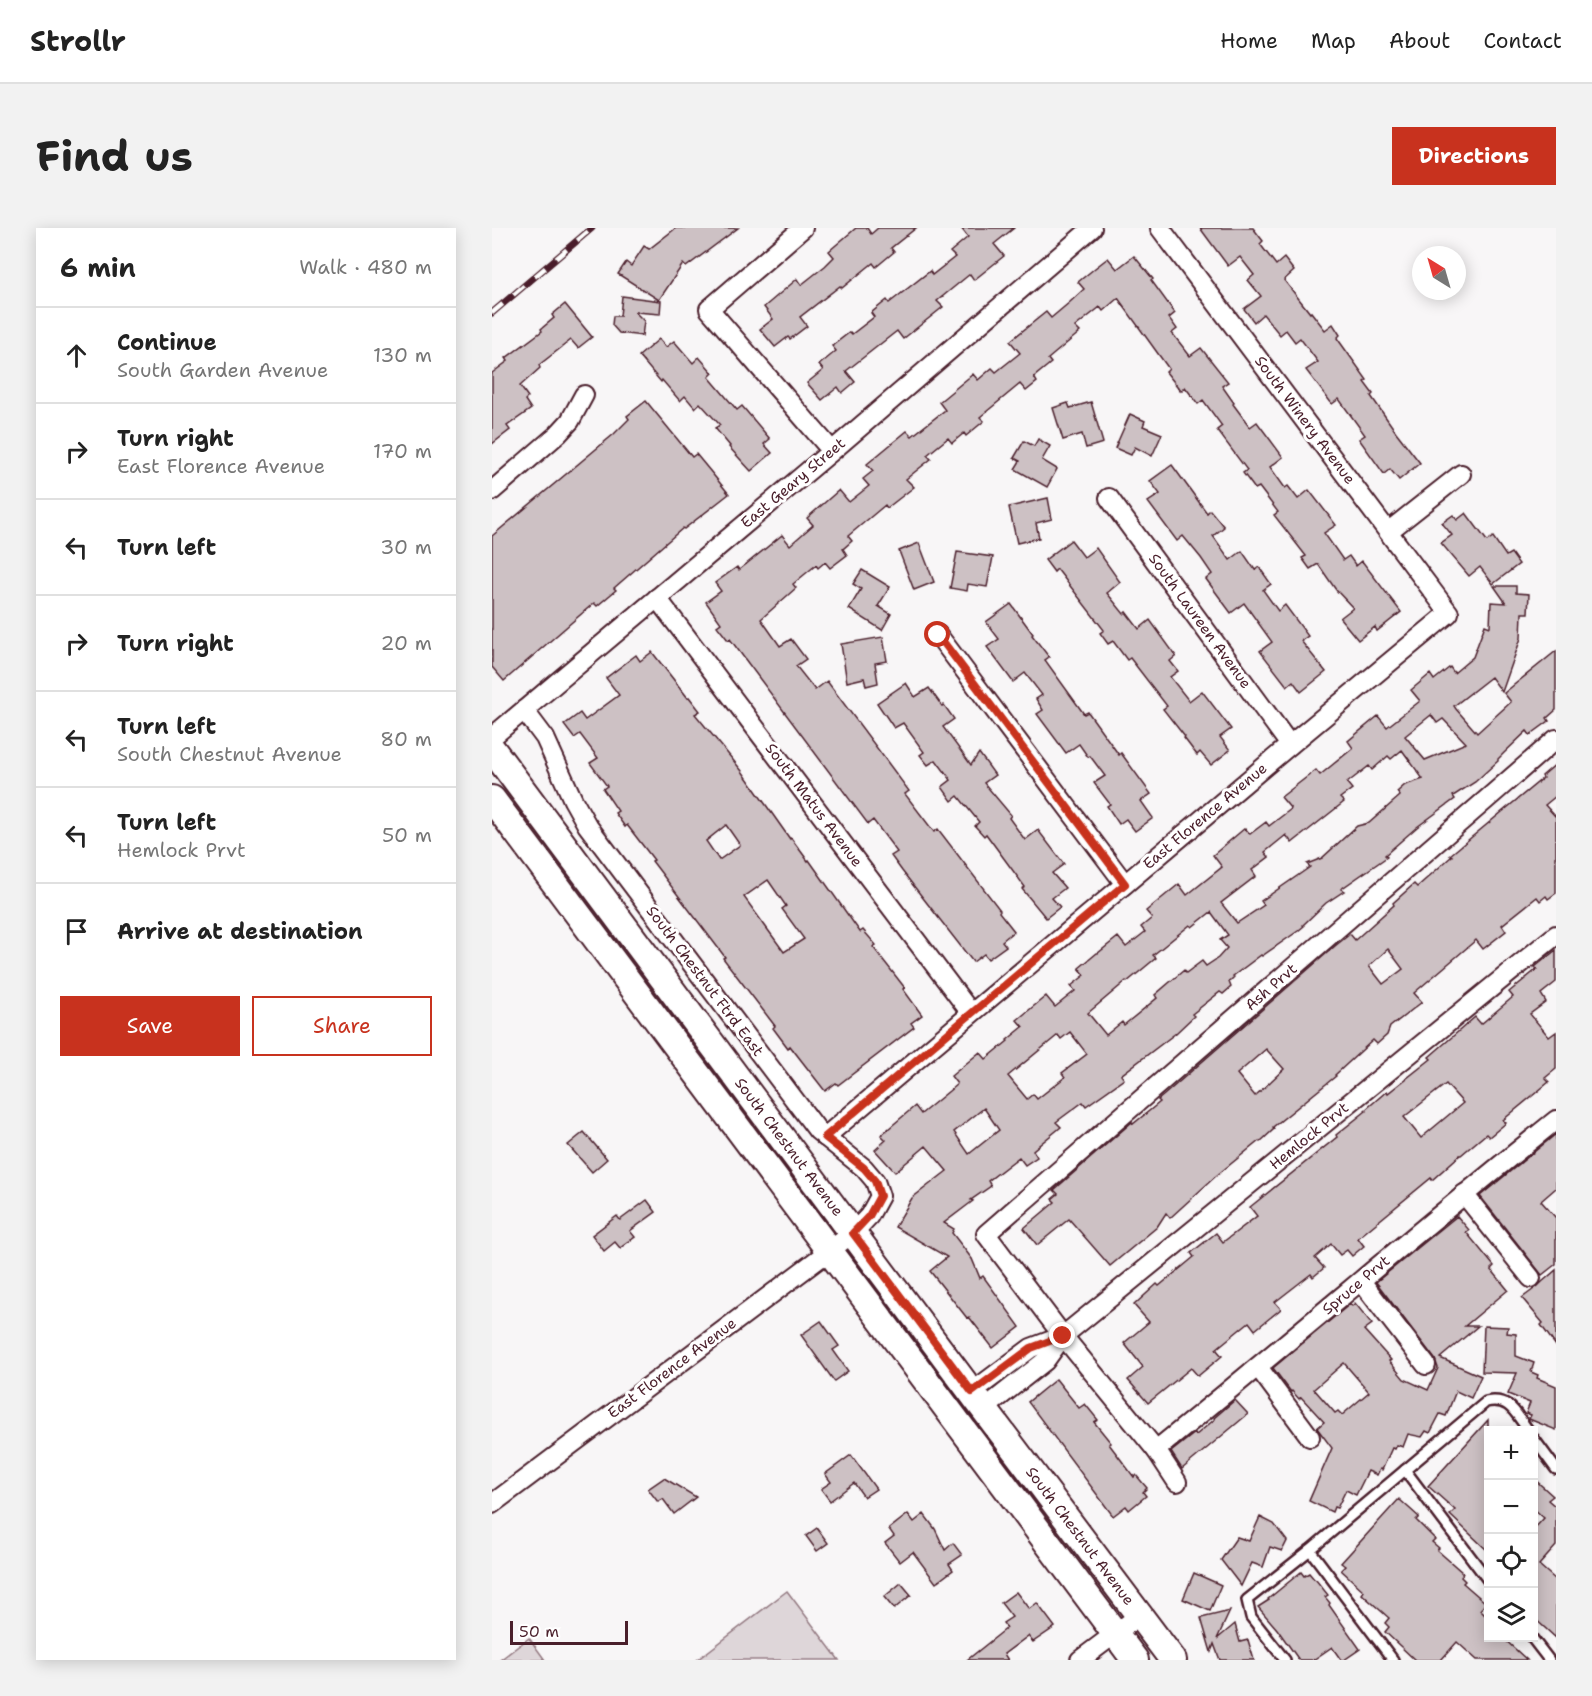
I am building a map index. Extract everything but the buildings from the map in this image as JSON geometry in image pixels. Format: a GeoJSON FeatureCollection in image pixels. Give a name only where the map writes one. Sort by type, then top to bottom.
{"type":"FeatureCollection","features":[{"type":"Feature","properties":{"kind":"main road","name":"South Chestnut Avenue"},"geometry":{"type":"LineString","coordinates":[[492,748],[1173,1660]]}},
{"type":"Feature","properties":{"kind":"main road","name":"South Chestnut Avenue"},"geometry":{"type":"LineString","coordinates":[[492,799],[1135,1660]]}},
{"type":"Feature","properties":{"kind":"street"},"geometry":{"type":"LineString","coordinates":[[803,228],[709,309],[832,451]]}},
{"type":"Feature","properties":{"kind":"street","name":"East Geary Street"},"geometry":{"type":"LineString","coordinates":[[492,737],[832,451],[1092,228]]}},
{"type":"Feature","properties":{"kind":"street","name":"South Winery Avenue"},"geometry":{"type":"LineString","coordinates":[[1160,228],[1449,613]]}},
{"type":"Feature","properties":{"kind":"street"},"geometry":{"type":"LineString","coordinates":[[492,491],[558,434],[570,421],[584,395]]}},
{"type":"Feature","properties":{"kind":"street"},"geometry":{"type":"LineString","coordinates":[[1389,531],[1461,474]]}},
{"type":"Feature","properties":{"kind":"street","name":"South Laureen Avenue"},"geometry":{"type":"LineString","coordinates":[[1109,498],[1290,745]]}},
{"type":"Feature","properties":{"kind":"street","name":"South Matus Avenue"},"geometry":{"type":"LineString","coordinates":[[657,598],[971,1013]]}},
{"type":"Feature","properties":{"kind":"street","name":"East Florence Avenue"},"geometry":{"type":"LineString","coordinates":[[825,1137],[1449,613]]}},
{"type":"Feature","properties":{"kind":"street"},"geometry":{"type":"LineString","coordinates":[[938,635],[1125,884]]}},
{"type":"Feature","properties":{"kind":"street","name":"South Chestnut Ftrd East"},"geometry":{"type":"LineString","coordinates":[[524,710],[545,738],[587,825],[818,1131],[864,1168],[875,1181],[880,1196],[869,1216],[853,1233]]}},
{"type":"Feature","properties":{"kind":"street","name":"Ash Prvt"},"geometry":{"type":"LineString","coordinates":[[1063,1336],[986,1234],[1556,739]]}},
{"type":"Feature","properties":{"kind":"street","name":"Hemlock Prvt"},"geometry":{"type":"LineString","coordinates":[[978,1400],[1045,1361],[1063,1336],[1556,935]]}},
{"type":"Feature","properties":{"kind":"street","name":"Spruce Prvt"},"geometry":{"type":"LineString","coordinates":[[1156,1450],[1556,1120]]}},
{"type":"Feature","properties":{"kind":"street"},"geometry":{"type":"LineString","coordinates":[[1464,1194],[1531,1278]]}},
{"type":"Feature","properties":{"kind":"street","name":"East Florence Avenue"},"geometry":{"type":"LineString","coordinates":[[492,1504],[853,1233]]}},
{"type":"Feature","properties":{"kind":"street"},"geometry":{"type":"LineString","coordinates":[[1361,1281],[1426,1365]]}},
{"type":"Feature","properties":{"kind":"street"},"geometry":{"type":"LineString","coordinates":[[1063,1336],[1156,1450],[1177,1482]]}},
{"type":"Feature","properties":{"kind":"street"},"geometry":{"type":"LineString","coordinates":[[1258,1368],[1310,1437]]}},
{"type":"Feature","properties":{"kind":"street"},"geometry":{"type":"LineString","coordinates":[[1080,1660],[1140,1615]]}},
{"type":"Feature","properties":{"kind":"lane"},"geometry":{"type":"LineString","coordinates":[[1285,1660],[1251,1617],[1247,1600],[1486,1402],[1497,1400],[1508,1404],[1523,1426]]}},
{"type":"Feature","properties":{"kind":"lane"},"geometry":{"type":"LineString","coordinates":[[1538,1445],[1556,1469]]}},
{"type":"Feature","properties":{"kind":"lane"},"geometry":{"type":"LineString","coordinates":[[1405,1470],[1484,1575]]}},
{"type":"Feature","properties":{"kind":"lane"},"geometry":{"type":"LineString","coordinates":[[1310,1550],[1393,1660]]}},
{"type":"Feature","properties":{"kind":"lane"},"geometry":{"type":"LineString","coordinates":[[1535,1642],[1550,1660]]}},
{"type":"Feature","properties":{"kind":"shaded area"},"geometry":{"type":"Polygon","coordinates":[[[787,1591],[839,1660],[697,1660],[787,1591]]]}},
{"type":"Feature","properties":{"kind":"shaded area"},"geometry":{"type":"Polygon","coordinates":[[[529,1638],[545,1660],[500,1660],[529,1638]]]}},
{"type":"Feature","properties":{"kind":"railway"},"geometry":{"type":"LineString","coordinates":[[492,313],[592,228]]}},
{"type":"Feature","properties":{"kind":"route"},"geometry":{"type":"LineString","coordinates":[[938,635],[1125,884],[825,1137],[864,1168],[875,1181],[880,1196],[869,1216],[853,1233],[972,1392],[1031,1348],[1063,1336]]}}]}
